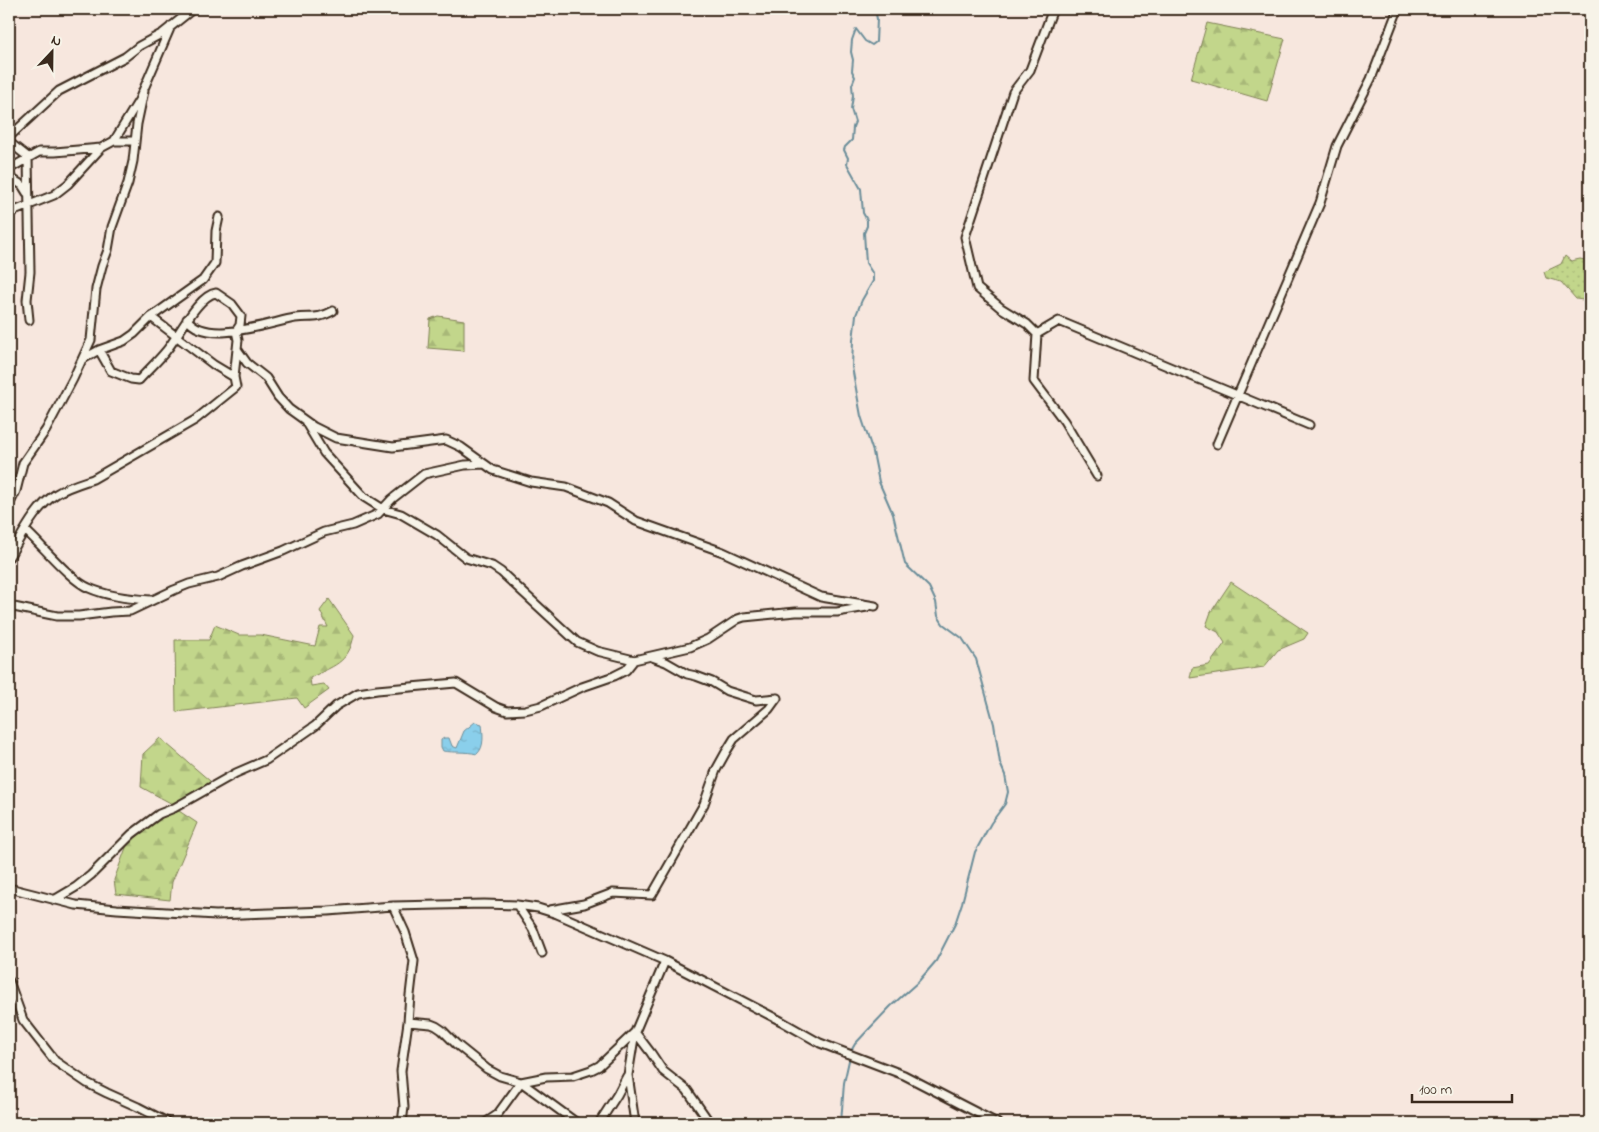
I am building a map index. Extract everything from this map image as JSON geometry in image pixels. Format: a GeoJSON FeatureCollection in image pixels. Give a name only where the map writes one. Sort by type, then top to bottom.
{"type":"FeatureCollection","features":[{"type":"Feature","properties":{"kind":"street"},"geometry":{"type":"LineString","coordinates":[[9,137],[59,91],[125,57],[193,9]]}},
{"type":"Feature","properties":{"kind":"street"},"geometry":{"type":"LineString","coordinates":[[1054,9],[1030,70],[1013,92],[965,237],[978,288],[1001,308],[1027,324],[1037,334],[1034,381],[1064,421],[1097,476]]}},
{"type":"Feature","properties":{"kind":"street"},"geometry":{"type":"LineString","coordinates":[[1217,444],[1320,204],[1337,146],[1371,79],[1398,9]]}},
{"type":"Feature","properties":{"kind":"street"},"geometry":{"type":"LineString","coordinates":[[114,141],[144,91],[171,26]]}},
{"type":"Feature","properties":{"kind":"street"},"geometry":{"type":"LineString","coordinates":[[9,505],[16,491],[23,463],[46,430],[83,359],[92,336],[96,289],[108,250],[114,218],[128,183],[144,91]]}},
{"type":"Feature","properties":{"kind":"street"},"geometry":{"type":"LineString","coordinates":[[9,216],[12,212],[54,195],[68,184],[101,148],[114,141],[135,141]]}},
{"type":"Feature","properties":{"kind":"street"},"geometry":{"type":"LineString","coordinates":[[9,142],[28,157]]}},
{"type":"Feature","properties":{"kind":"street"},"geometry":{"type":"LineString","coordinates":[[9,169],[39,152],[63,152],[101,148]]}},
{"type":"Feature","properties":{"kind":"street"},"geometry":{"type":"LineString","coordinates":[[28,157],[30,272],[28,320]]}},
{"type":"Feature","properties":{"kind":"street"},"geometry":{"type":"LineString","coordinates":[[9,177],[22,185],[28,193]]}},
{"type":"Feature","properties":{"kind":"street"},"geometry":{"type":"LineString","coordinates":[[83,359],[99,350],[124,341],[151,317],[203,280],[215,263],[216,231],[219,217]]}},
{"type":"Feature","properties":{"kind":"street"},"geometry":{"type":"LineString","coordinates":[[99,350],[111,371],[139,380],[166,351],[187,320],[210,294],[216,293],[232,304],[241,316],[240,325],[236,331]]}},
{"type":"Feature","properties":{"kind":"street"},"geometry":{"type":"LineString","coordinates":[[187,320],[190,324],[202,330],[211,332],[236,331],[297,318],[314,318],[323,316],[333,310]]}},
{"type":"Feature","properties":{"kind":"street"},"geometry":{"type":"LineString","coordinates":[[151,317],[186,346],[214,366],[234,377]]}},
{"type":"Feature","properties":{"kind":"street"},"geometry":{"type":"LineString","coordinates":[[1037,334],[1059,322],[1309,424]]}},
{"type":"Feature","properties":{"kind":"street"},"geometry":{"type":"LineString","coordinates":[[9,557],[42,505],[56,494],[75,485],[93,480],[195,420],[236,387],[234,377],[238,336],[236,331]]}},
{"type":"Feature","properties":{"kind":"street"},"geometry":{"type":"LineString","coordinates":[[237,349],[247,363],[266,378],[278,397],[289,409],[314,427],[336,438],[376,446],[393,447],[446,440],[461,447],[493,470],[520,480],[566,487],[608,503],[636,521],[723,552],[821,597],[875,606],[837,612],[796,612],[744,616],[708,639],[690,647],[634,660],[597,651],[577,642],[501,572],[492,566],[466,558],[437,535],[401,514],[383,509],[364,497],[351,485],[324,453],[304,420]]}},
{"type":"Feature","properties":{"kind":"street"},"geometry":{"type":"LineString","coordinates":[[9,606],[57,616],[79,616],[130,611],[182,587],[218,578],[324,532],[353,525],[378,514],[397,495],[424,474],[465,464],[484,464]]}},
{"type":"Feature","properties":{"kind":"street"},"geometry":{"type":"LineString","coordinates":[[25,530],[74,578],[88,588],[109,594],[154,600]]}},
{"type":"Feature","properties":{"kind":"street"},"geometry":{"type":"LineString","coordinates":[[546,910],[575,906],[614,894],[652,895],[704,804],[716,770],[726,752],[734,740],[764,714],[777,698],[756,700],[727,691],[712,682],[687,674],[666,662],[652,657]]}},
{"type":"Feature","properties":{"kind":"street"},"geometry":{"type":"LineString","coordinates":[[54,900],[76,887],[132,834],[158,814],[174,808],[236,773],[266,760],[315,726],[336,706],[358,693],[456,683],[496,707],[507,711],[525,710],[541,706],[582,687],[614,676],[626,670],[634,660]]}},
{"type":"Feature","properties":{"kind":"street"},"geometry":{"type":"LineString","coordinates":[[11,890],[76,905],[216,915],[328,911],[393,906],[484,904],[516,905],[546,910],[665,961],[782,1021],[820,1043],[904,1075],[996,1123]]}},
{"type":"Feature","properties":{"kind":"street"},"geometry":{"type":"LineString","coordinates":[[516,905],[533,929],[542,953]]}},
{"type":"Feature","properties":{"kind":"street"},"geometry":{"type":"LineString","coordinates":[[393,906],[405,932],[414,961],[401,1071],[404,1107],[402,1123]]}},
{"type":"Feature","properties":{"kind":"street"},"geometry":{"type":"LineString","coordinates":[[634,1123],[628,1075],[635,1032],[665,961]]}},
{"type":"Feature","properties":{"kind":"street"},"geometry":{"type":"LineString","coordinates":[[9,981],[23,1020],[56,1061],[107,1094],[169,1123]]}},
{"type":"Feature","properties":{"kind":"street"},"geometry":{"type":"LineString","coordinates":[[408,1022],[436,1026],[487,1069],[500,1076],[521,1082],[577,1123]]}},
{"type":"Feature","properties":{"kind":"street"},"geometry":{"type":"LineString","coordinates":[[485,1123],[497,1115],[521,1082],[546,1077],[573,1076],[591,1070],[610,1056],[635,1032]]}},
{"type":"Feature","properties":{"kind":"street"},"geometry":{"type":"LineString","coordinates":[[635,1032],[651,1052],[662,1071],[687,1090],[710,1123]]}},
{"type":"Feature","properties":{"kind":"street"},"geometry":{"type":"LineString","coordinates":[[599,1123],[628,1075]]}},
{"type":"Feature","properties":{"kind":"green space"},"geometry":{"type":"Polygon","coordinates":[[[1207,23],[1285,39],[1267,101],[1191,79],[1207,23]]]}},
{"type":"Feature","properties":{"kind":"green space"},"geometry":{"type":"Polygon","coordinates":[[[1565,256],[1571,261],[1580,259],[1590,261],[1590,301],[1576,299],[1561,282],[1546,278],[1544,272],[1561,264],[1565,256]]]}},
{"type":"Feature","properties":{"kind":"green space"},"geometry":{"type":"Polygon","coordinates":[[[438,316],[464,320],[464,351],[428,348],[430,319],[438,316]]]}},
{"type":"Feature","properties":{"kind":"green space"},"geometry":{"type":"Polygon","coordinates":[[[1231,582],[1308,633],[1304,639],[1278,650],[1264,667],[1190,678],[1192,668],[1209,665],[1225,643],[1218,632],[1206,626],[1211,612],[1231,582]]]}},
{"type":"Feature","properties":{"kind":"green space"},"geometry":{"type":"Polygon","coordinates":[[[329,599],[354,635],[352,645],[344,658],[332,667],[310,678],[311,686],[324,684],[329,690],[304,708],[297,698],[176,712],[175,640],[209,640],[215,625],[239,635],[261,635],[315,646],[320,627],[328,627],[320,611],[329,599]]]}},
{"type":"Feature","properties":{"kind":"green space"},"geometry":{"type":"Polygon","coordinates":[[[160,738],[217,787],[176,806],[141,787],[143,754],[160,738]]]}},
{"type":"Feature","properties":{"kind":"green space"},"geometry":{"type":"Polygon","coordinates":[[[179,811],[197,823],[172,882],[170,900],[116,894],[114,880],[127,845],[156,820],[179,811]]]}},
{"type":"Feature","properties":{"kind":"water"},"geometry":{"type":"Polygon","coordinates":[[[475,722],[482,724],[483,732],[481,748],[477,754],[443,751],[441,740],[449,738],[452,746],[457,748],[464,731],[475,722]]]}},
{"type":"Feature","properties":{"kind":"waterway"},"geometry":{"type":"LineString","coordinates":[[851,1051],[869,1029],[918,982],[936,961],[955,924],[975,852],[991,823],[1005,804],[1008,792],[1005,775],[1000,763],[994,724],[976,659],[962,638],[943,624],[938,616],[936,602],[929,587],[905,564],[893,514],[879,482],[873,452],[861,416],[852,367],[856,315],[873,281],[873,274],[866,263],[864,233],[867,220],[863,213],[861,189],[847,164],[848,158],[844,150],[852,140],[855,122],[851,109],[852,85],[855,77],[852,71],[852,40],[856,29],[865,41],[872,45],[876,42],[877,19],[875,9]]}},
{"type":"Feature","properties":{"kind":"waterway"},"geometry":{"type":"LineString","coordinates":[[841,1123],[844,1083],[850,1056]]}}]}
